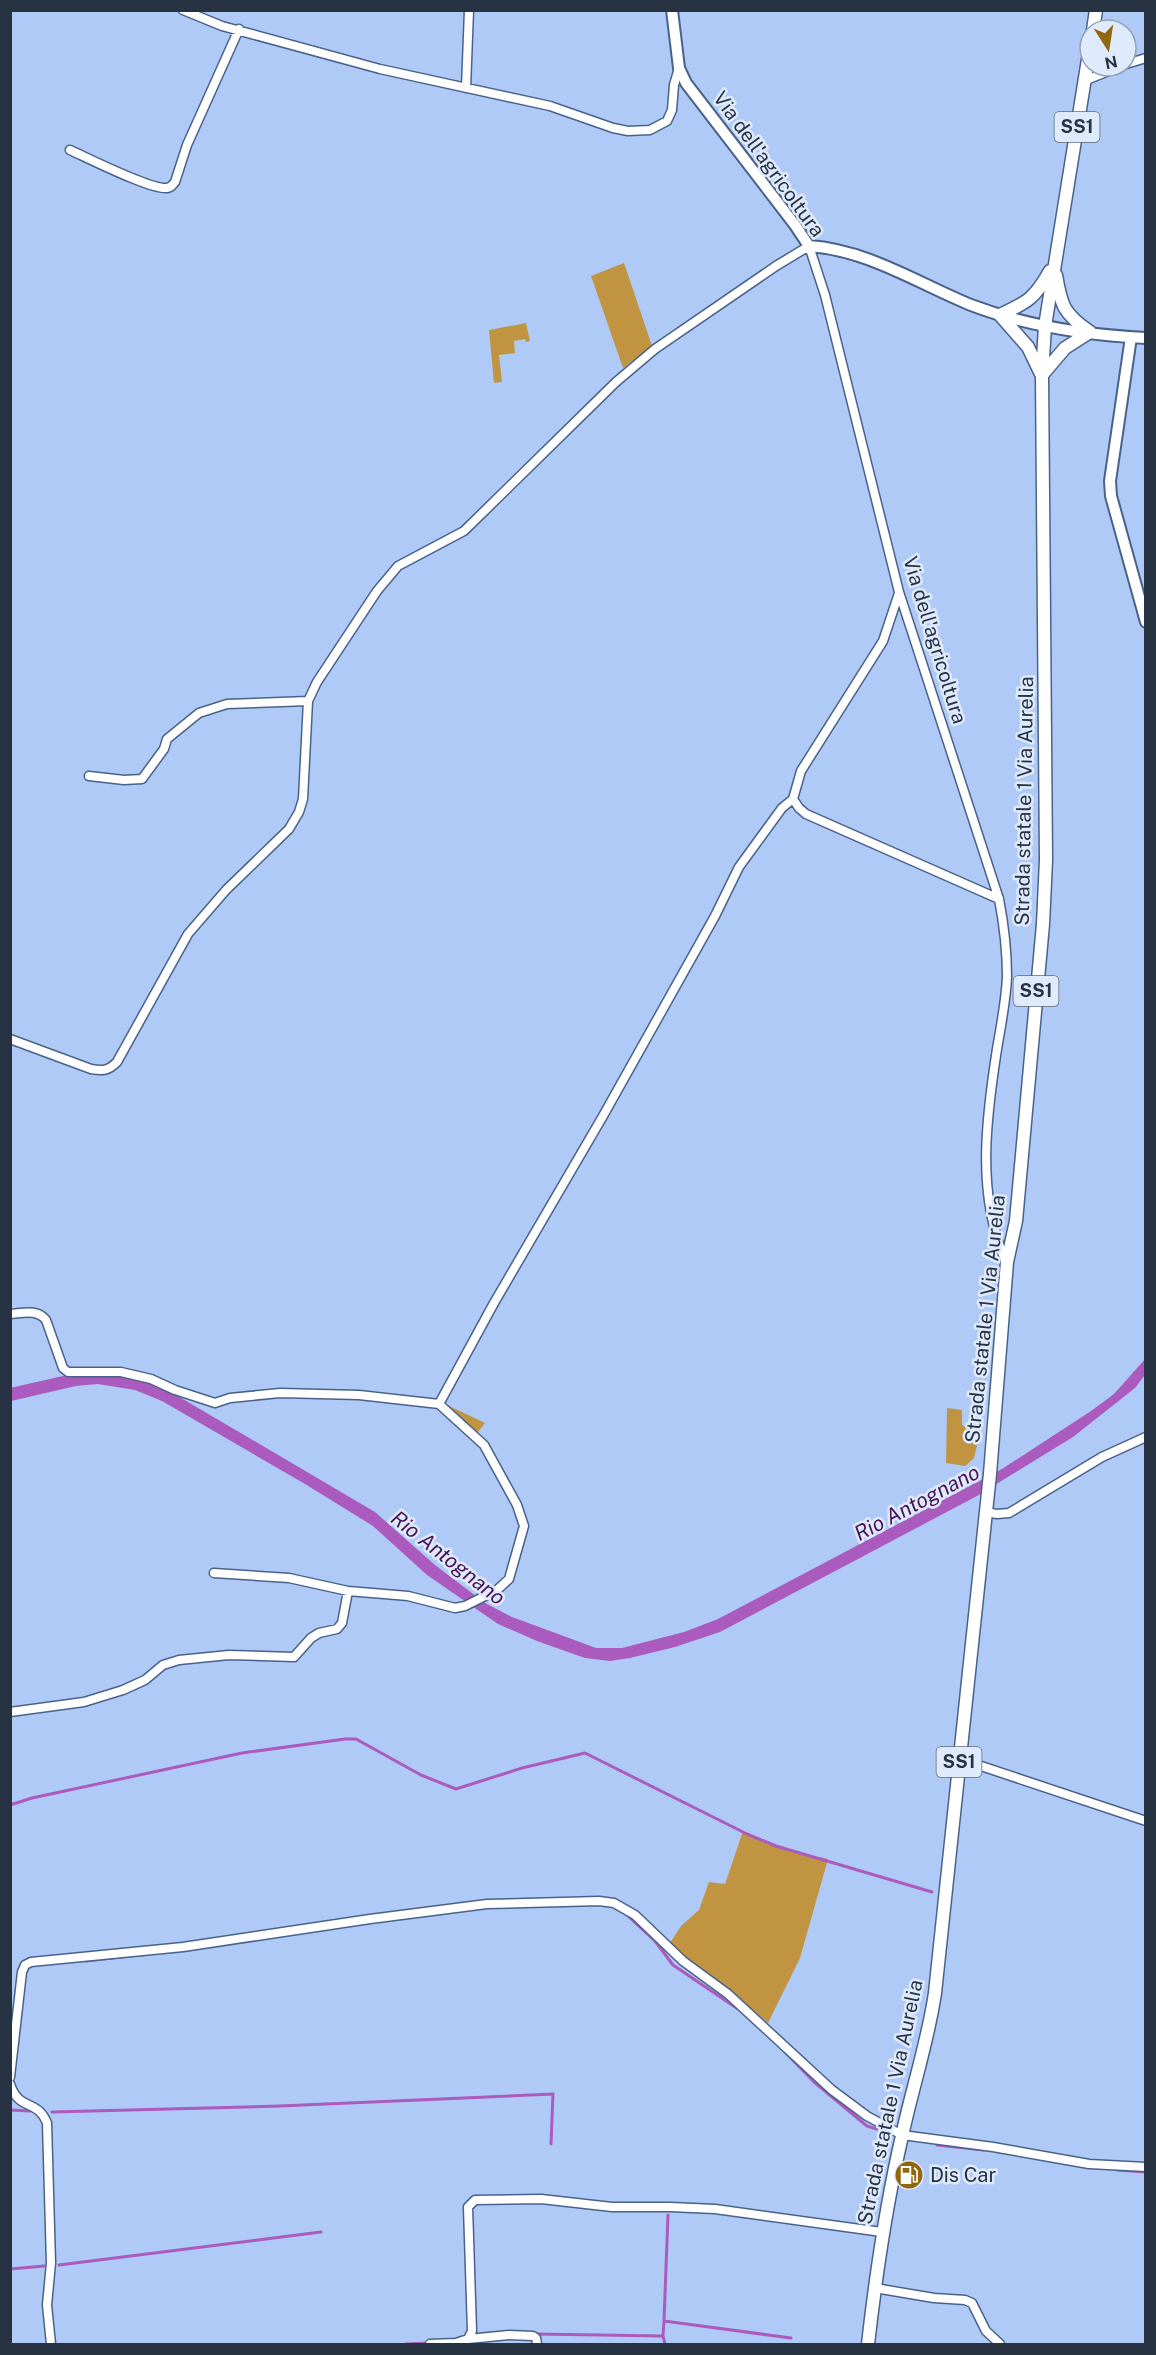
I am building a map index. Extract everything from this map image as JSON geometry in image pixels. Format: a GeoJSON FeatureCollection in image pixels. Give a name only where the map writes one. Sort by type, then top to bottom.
{"type":"FeatureCollection","features":[{"type":"Feature","properties":{"kind":"main road","name":"SS1"},"geometry":{"type":"LineString","coordinates":[[1042,375],[1045,326],[1085,78]]}},
{"type":"Feature","properties":{"kind":"main road"},"geometry":{"type":"LineString","coordinates":[[1054,265],[1064,308],[1075,322],[1090,332],[1065,348],[1042,375],[1028,347],[1000,315],[1029,300],[1038,292],[1054,265]]}},
{"type":"Feature","properties":{"kind":"main road","name":"Strada statale 1 Via Aurelia"},"geometry":{"type":"LineString","coordinates":[[868,2344],[882,2232],[902,2135],[931,2017],[990,1474],[1006,1262],[1016,1221],[1043,924],[1046,860],[1042,375]]}},
{"type":"Feature","properties":{"kind":"street"},"geometry":{"type":"LineString","coordinates":[[183,10],[222,26],[380,69],[550,106],[628,131],[650,130],[662,125],[671,116],[674,85],[679,68],[672,10]]}},
{"type":"Feature","properties":{"kind":"street"},"geometry":{"type":"LineString","coordinates":[[466,88],[469,10]]}},
{"type":"Feature","properties":{"kind":"street"},"geometry":{"type":"LineString","coordinates":[[70,150],[142,182],[165,188],[171,186],[175,182],[187,145],[239,29]]}},
{"type":"Feature","properties":{"kind":"street","name":"Via dell'agricoltura"},"geometry":{"type":"LineString","coordinates":[[679,68],[686,83],[809,246],[825,295],[899,592],[999,899],[1005,937],[1007,978],[986,1130],[989,1199],[998,1243],[1006,1262]]}},
{"type":"Feature","properties":{"kind":"street"},"geometry":{"type":"LineString","coordinates":[[1084,81],[1091,78]]}},
{"type":"Feature","properties":{"kind":"street"},"geometry":{"type":"LineString","coordinates":[[10,1039],[91,1069],[105,1071],[117,1062],[189,934],[226,890],[290,829],[299,812],[305,783],[304,736],[308,701],[317,682],[377,591],[398,566],[464,531],[616,382],[655,349],[776,266],[809,246],[858,256],[889,266],[949,295],[1000,315],[1045,326],[1146,338]]}},
{"type":"Feature","properties":{"kind":"street"},"geometry":{"type":"LineString","coordinates":[[1131,337],[1110,481],[1111,496],[1146,622]]}},
{"type":"Feature","properties":{"kind":"street"},"geometry":{"type":"LineString","coordinates":[[439,1404],[494,1303],[603,1116],[715,916],[739,867],[782,808],[793,799],[801,771],[883,641],[899,592]]}},
{"type":"Feature","properties":{"kind":"street"},"geometry":{"type":"LineString","coordinates":[[89,776],[142,779],[164,749],[167,739],[185,723],[211,708],[262,701],[308,701]]}},
{"type":"Feature","properties":{"kind":"street"},"geometry":{"type":"LineString","coordinates":[[793,799],[807,814],[999,899]]}},
{"type":"Feature","properties":{"kind":"street"},"geometry":{"type":"LineString","coordinates":[[10,1314],[36,1313],[42,1315],[46,1320],[63,1368],[68,1372],[121,1372],[151,1378],[208,1402],[215,1403],[230,1398],[280,1393],[359,1395],[439,1404],[484,1445],[517,1505],[525,1526],[509,1579],[486,1596],[455,1608],[408,1596],[348,1591],[289,1578],[214,1573]]}},
{"type":"Feature","properties":{"kind":"street"},"geometry":{"type":"LineString","coordinates":[[985,1509],[997,1514],[1009,1513],[1102,1457],[1146,1437]]}},
{"type":"Feature","properties":{"kind":"street"},"geometry":{"type":"LineString","coordinates":[[10,1712],[84,1702],[104,1696],[145,1680],[163,1665],[179,1660],[229,1655],[294,1657],[311,1638],[319,1633],[337,1629],[342,1623],[348,1591]]}},
{"type":"Feature","properties":{"kind":"street"},"geometry":{"type":"LineString","coordinates":[[960,1758],[1146,1821]]}},
{"type":"Feature","properties":{"kind":"street"},"geometry":{"type":"LineString","coordinates":[[10,2077],[22,1972],[31,1962],[183,1947],[487,1904],[599,1901],[614,1904],[635,1915],[683,1961],[728,1994],[839,2096],[867,2116],[902,2135],[993,2147],[1089,2164],[1146,2168]]}},
{"type":"Feature","properties":{"kind":"street"},"geometry":{"type":"LineString","coordinates":[[10,2084],[21,2103],[36,2107],[43,2113],[47,2123],[51,2253],[47,2305],[51,2344]]}},
{"type":"Feature","properties":{"kind":"street"},"geometry":{"type":"LineString","coordinates":[[468,2339],[472,2331],[468,2207],[475,2200],[541,2199],[612,2207],[715,2209],[882,2232]]}},
{"type":"Feature","properties":{"kind":"street"},"geometry":{"type":"LineString","coordinates":[[875,2288],[934,2298],[965,2300],[972,2303],[986,2331],[1000,2344]]}},
{"type":"Feature","properties":{"kind":"street"},"geometry":{"type":"LineString","coordinates":[[430,2344],[456,2343],[468,2339],[509,2335],[533,2336],[537,2344]]}},
{"type":"Feature","properties":{"kind":"shaded area"},"geometry":{"type":"Polygon","coordinates":[[[624,263],[652,346],[623,368],[591,276],[624,263]]]}},
{"type":"Feature","properties":{"kind":"shaded area"},"geometry":{"type":"Polygon","coordinates":[[[526,323],[530,341],[526,342],[525,339],[514,341],[515,353],[499,355],[502,382],[494,383],[489,330],[526,323]]]}},
{"type":"Feature","properties":{"kind":"shaded area"},"geometry":{"type":"Polygon","coordinates":[[[1146,1358],[1145,1375],[1135,1388],[1073,1437],[977,1496],[720,1632],[675,1647],[610,1661],[585,1658],[498,1624],[427,1575],[373,1526],[162,1401],[135,1390],[98,1384],[76,1386],[11,1401],[10,1388],[63,1376],[119,1374],[159,1385],[375,1512],[435,1565],[485,1603],[512,1617],[596,1648],[622,1648],[684,1632],[718,1619],[1002,1469],[1114,1394],[1146,1358]]]}},
{"type":"Feature","properties":{"kind":"shaded area"},"geometry":{"type":"Polygon","coordinates":[[[447,1405],[485,1423],[478,1432],[447,1405]]]}},
{"type":"Feature","properties":{"kind":"shaded area"},"geometry":{"type":"Polygon","coordinates":[[[947,1408],[962,1410],[962,1425],[965,1427],[972,1427],[980,1422],[982,1424],[974,1458],[965,1466],[946,1463],[947,1408]]]}},
{"type":"Feature","properties":{"kind":"shaded area"},"geometry":{"type":"Polygon","coordinates":[[[743,1831],[786,1850],[828,1859],[800,1958],[768,2023],[733,1993],[686,1960],[670,1943],[681,1926],[699,1910],[709,1882],[725,1884],[743,1831]]]}},
{"type":"Feature","properties":{"kind":"waterway"},"geometry":{"type":"LineString","coordinates":[[10,1805],[32,1798],[242,1753],[345,1739],[356,1739],[421,1775],[456,1789],[522,1768],[585,1753],[747,1834],[776,1846],[932,1892]]}},
{"type":"Feature","properties":{"kind":"waterway"},"geometry":{"type":"LineString","coordinates":[[627,1915],[655,1941],[673,1965],[738,2009]]}},
{"type":"Feature","properties":{"kind":"waterway"},"geometry":{"type":"LineString","coordinates":[[86,1961],[130,1956]]}},
{"type":"Feature","properties":{"kind":"waterway"},"geometry":{"type":"LineString","coordinates":[[785,2052],[814,2082],[867,2126],[877,2129]]}},
{"type":"Feature","properties":{"kind":"waterway"},"geometry":{"type":"LineString","coordinates":[[52,2112],[280,2106],[553,2094],[551,2144]]}},
{"type":"Feature","properties":{"kind":"waterway"},"geometry":{"type":"LineString","coordinates":[[10,2110],[30,2111]]}},
{"type":"Feature","properties":{"kind":"waterway"},"geometry":{"type":"LineString","coordinates":[[937,2145],[984,2150]]}},
{"type":"Feature","properties":{"kind":"waterway"},"geometry":{"type":"LineString","coordinates":[[1117,2170],[1146,2172]]}},
{"type":"Feature","properties":{"kind":"waterway"},"geometry":{"type":"LineString","coordinates":[[664,2321],[668,2215]]}},
{"type":"Feature","properties":{"kind":"waterway"},"geometry":{"type":"LineString","coordinates":[[59,2265],[321,2232]]}},
{"type":"Feature","properties":{"kind":"waterway"},"geometry":{"type":"LineString","coordinates":[[10,2269],[44,2266]]}},
{"type":"Feature","properties":{"kind":"waterway"},"geometry":{"type":"LineString","coordinates":[[663,2336],[664,2321],[791,2338]]}},
{"type":"Feature","properties":{"kind":"waterway"},"geometry":{"type":"LineString","coordinates":[[536,2334],[663,2336],[665,2344]]}},
{"type":"Feature","properties":{"kind":"waterway"},"geometry":{"type":"LineString","coordinates":[[406,2344],[430,2343]]}},
{"type":"Feature","properties":{"kind":"place","name":"Dis Car"},"geometry":{"type":"Point","coordinates":[909,2175]}},
{"type":"Feature","properties":{"kind":"water label","name":"Rio Antognano"},"geometry":{"type":"Point","coordinates":[917,1503]}},
{"type":"Feature","properties":{"kind":"water label","name":"Rio Antognano"},"geometry":{"type":"Point","coordinates":[448,1558]}}]}
